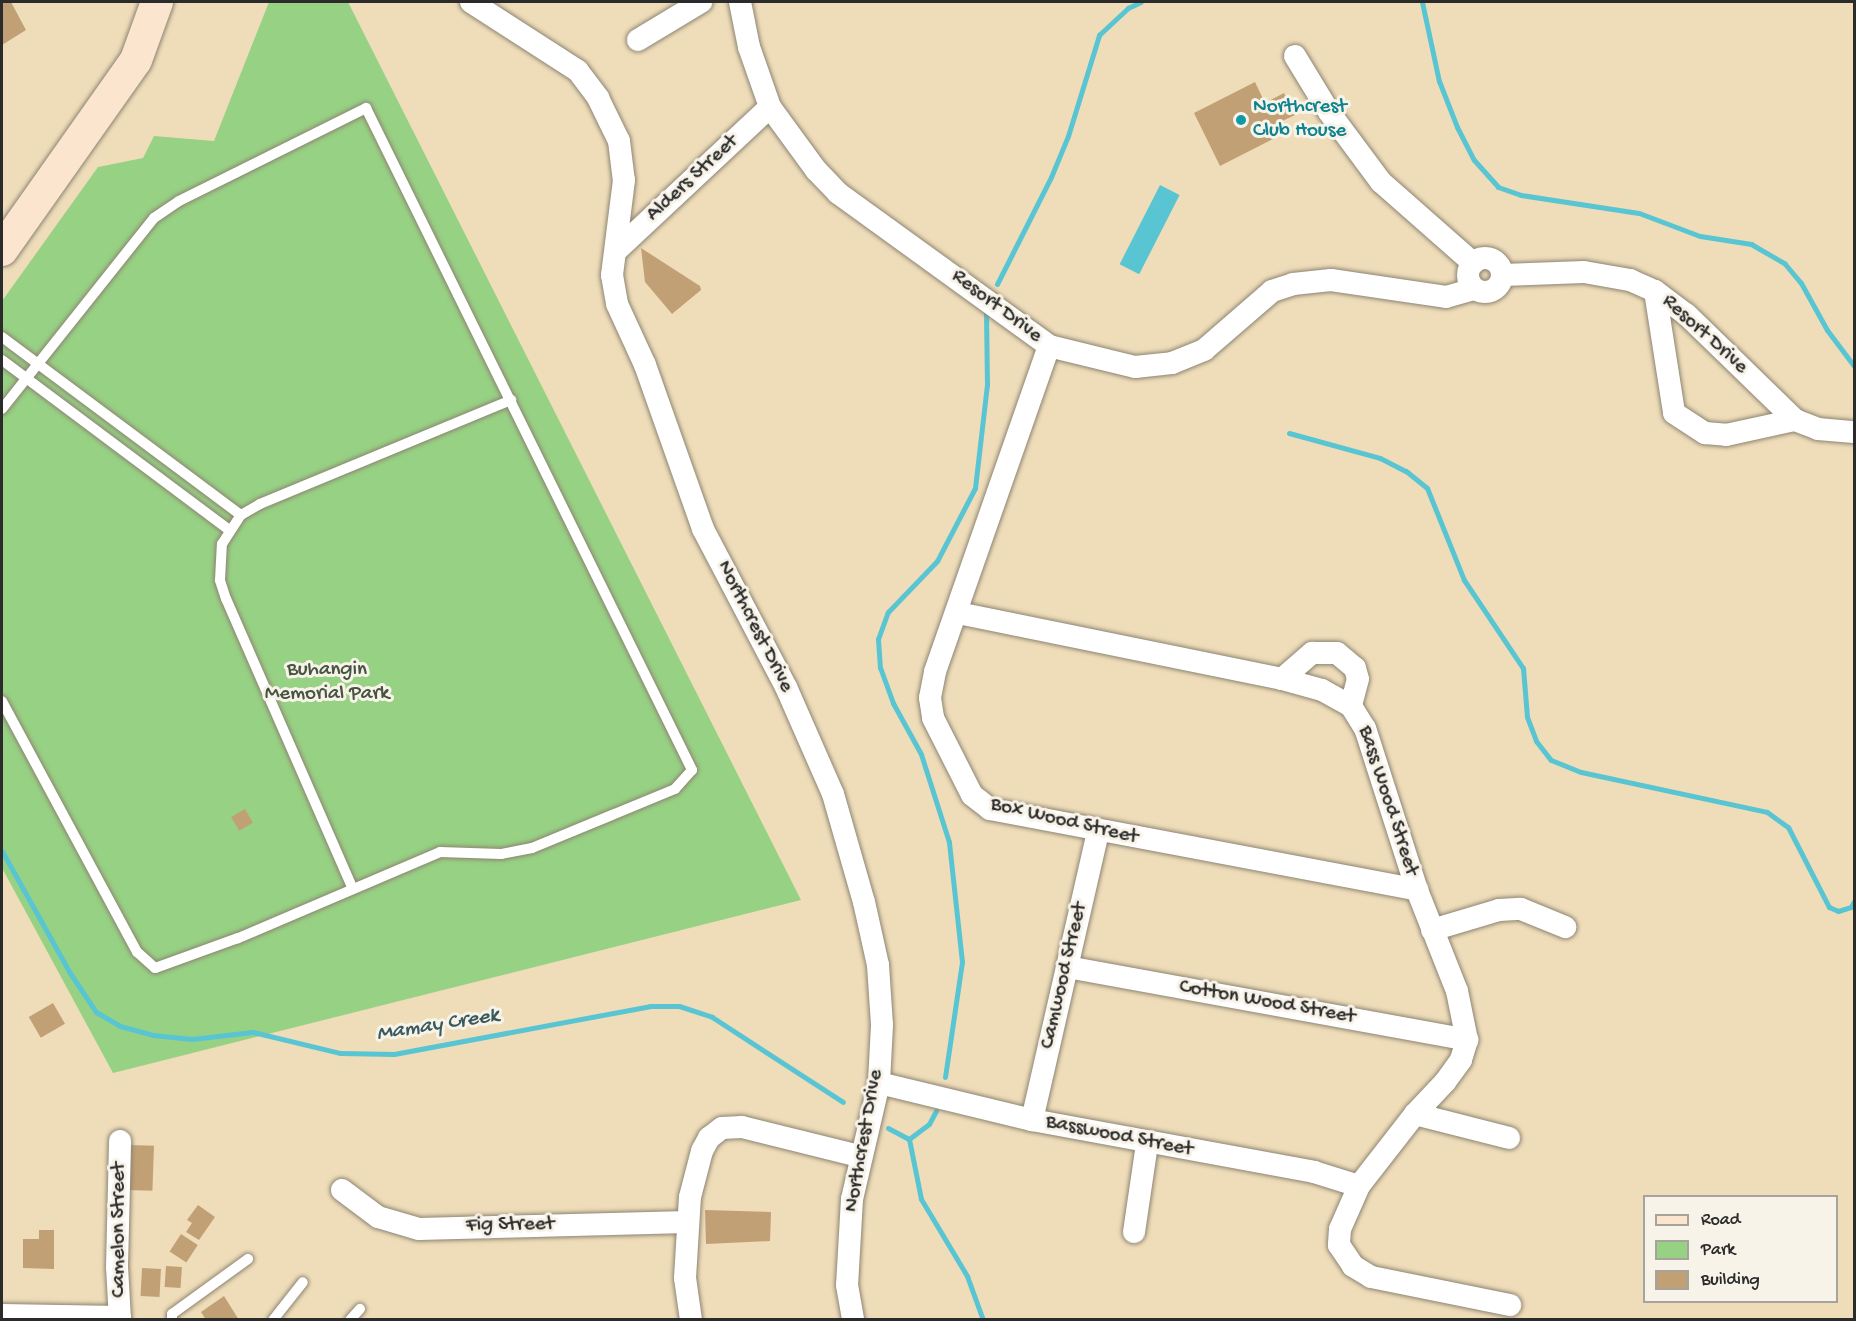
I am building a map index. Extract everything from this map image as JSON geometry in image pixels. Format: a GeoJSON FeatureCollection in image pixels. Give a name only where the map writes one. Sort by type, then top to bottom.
{"type":"FeatureCollection","features":[{"type":"Feature","properties":{"kind":"main road"},"geometry":{"type":"LineString","coordinates":[[2,250],[136,60],[157,2]]}},
{"type":"Feature","properties":{"kind":"street","name":"Northcrest Drive"},"geometry":{"type":"LineString","coordinates":[[474,2],[578,71],[598,98],[619,141],[624,180],[617,250],[612,275],[617,304],[645,365],[684,483],[703,529],[786,687],[833,794],[878,965],[882,1025],[879,1083],[859,1156],[852,1199],[847,1285],[853,1320]]}},
{"type":"Feature","properties":{"kind":"street"},"geometry":{"type":"LineString","coordinates":[[638,40],[700,2]]}},
{"type":"Feature","properties":{"kind":"street","name":"Resort Drive"},"geometry":{"type":"LineString","coordinates":[[740,2],[748,47],[770,107],[838,193],[1048,346],[1135,367],[1172,363],[1204,350],[1272,291],[1293,284],[1331,280],[1446,297],[1474,289]]}},
{"type":"Feature","properties":{"kind":"street"},"geometry":{"type":"LineString","coordinates":[[1295,56],[1329,112],[1381,182],[1473,263]]}},
{"type":"Feature","properties":{"kind":"street","name":"Alders Street"},"geometry":{"type":"LineString","coordinates":[[617,250],[770,107]]}},
{"type":"Feature","properties":{"kind":"street"},"geometry":{"type":"LineString","coordinates":[[1492,259],[1500,266],[1503,275],[1499,286],[1490,292],[1474,289],[1468,276],[1473,263],[1492,259]]}},
{"type":"Feature","properties":{"kind":"street","name":"Resort Drive"},"geometry":{"type":"LineString","coordinates":[[1503,275],[1584,272],[1630,280],[1655,291],[1686,314],[1795,420],[1818,429],[1854,432]]}},
{"type":"Feature","properties":{"kind":"street"},"geometry":{"type":"LineString","coordinates":[[1655,291],[1674,413],[1705,433],[1726,435],[1795,420]]}},
{"type":"Feature","properties":{"kind":"street","name":"Box Wood Street"},"geometry":{"type":"LineString","coordinates":[[1048,346],[958,613],[935,672],[930,698],[937,727],[972,795],[990,809],[1098,832],[1417,890]]}},
{"type":"Feature","properties":{"kind":"street","name":"Bass Wood Street"},"geometry":{"type":"LineString","coordinates":[[958,613],[1282,679],[1322,690],[1352,706],[1365,728],[1417,890],[1457,991],[1467,1040]]}},
{"type":"Feature","properties":{"kind":"street"},"geometry":{"type":"LineString","coordinates":[[1282,679],[1312,653],[1337,653],[1355,668],[1358,679],[1352,706]]}},
{"type":"Feature","properties":{"kind":"street","name":"Camwood Street"},"geometry":{"type":"LineString","coordinates":[[1032,1120],[1098,832]]}},
{"type":"Feature","properties":{"kind":"street"},"geometry":{"type":"LineString","coordinates":[[1432,930],[1499,910],[1521,909],[1564,927]]}},
{"type":"Feature","properties":{"kind":"street","name":"Cotton Wood Street"},"geometry":{"type":"LineString","coordinates":[[1067,967],[1467,1040]]}},
{"type":"Feature","properties":{"kind":"street"},"geometry":{"type":"LineString","coordinates":[[1467,1040],[1456,1067],[1414,1114],[1359,1186],[1340,1229],[1339,1245],[1343,1256],[1360,1272],[1510,1305]]}},
{"type":"Feature","properties":{"kind":"street","name":"Basswood Street"},"geometry":{"type":"LineString","coordinates":[[879,1083],[1032,1120],[1147,1144],[1314,1172],[1359,1186]]}},
{"type":"Feature","properties":{"kind":"street"},"geometry":{"type":"LineString","coordinates":[[1414,1114],[1509,1138]]}},
{"type":"Feature","properties":{"kind":"street"},"geometry":{"type":"LineString","coordinates":[[691,1320],[686,1278],[690,1197],[702,1151],[710,1138],[722,1128],[742,1127],[859,1156]]}},
{"type":"Feature","properties":{"kind":"street","name":"Camelon Street"},"geometry":{"type":"LineString","coordinates":[[120,1141],[117,1267],[120,1318]]}},
{"type":"Feature","properties":{"kind":"street"},"geometry":{"type":"LineString","coordinates":[[1134,1233],[1147,1144]]}},
{"type":"Feature","properties":{"kind":"street","name":"Fig Street"},"geometry":{"type":"LineString","coordinates":[[342,1190],[378,1217],[397,1226],[419,1229],[688,1222]]}},
{"type":"Feature","properties":{"kind":"street"},"geometry":{"type":"LineString","coordinates":[[2,1315],[120,1318]]}},
{"type":"Feature","properties":{"kind":"lane"},"geometry":{"type":"LineString","coordinates":[[2,410],[139,235],[166,208],[366,108],[692,770],[675,789],[532,848],[501,854],[440,852],[164,967],[149,965],[137,952],[2,701]]}},
{"type":"Feature","properties":{"kind":"lane"},"geometry":{"type":"LineString","coordinates":[[2,337],[241,516]]}},
{"type":"Feature","properties":{"kind":"lane"},"geometry":{"type":"LineString","coordinates":[[2,360],[229,530]]}},
{"type":"Feature","properties":{"kind":"lane"},"geometry":{"type":"LineString","coordinates":[[352,887],[226,599],[219,560],[229,530],[241,516],[281,495],[511,400]]}},
{"type":"Feature","properties":{"kind":"lane"},"geometry":{"type":"LineString","coordinates":[[97,431],[108,417]]}},
{"type":"Feature","properties":{"kind":"lane"},"geometry":{"type":"LineString","coordinates":[[158,477],[169,462]]}},
{"type":"Feature","properties":{"kind":"lane"},"geometry":{"type":"LineString","coordinates":[[172,1320],[172,1314],[248,1259]]}},
{"type":"Feature","properties":{"kind":"lane"},"geometry":{"type":"LineString","coordinates":[[273,1320],[303,1282]]}},
{"type":"Feature","properties":{"kind":"lane"},"geometry":{"type":"LineString","coordinates":[[350,1320],[360,1309]]}},
{"type":"Feature","properties":{"kind":"green space","name":"Buhangin Memorial Park"},"geometry":{"type":"Polygon","coordinates":[[[269,2],[348,2],[801,900],[113,1073],[2,868],[2,301],[98,167],[143,158],[154,136],[214,141],[269,2]]]}},
{"type":"Feature","properties":{"kind":"water"},"geometry":{"type":"Polygon","coordinates":[[[1160,185],[1180,195],[1139,274],[1120,264],[1160,185]]]}},
{"type":"Feature","properties":{"kind":"building"},"geometry":{"type":"Polygon","coordinates":[[[2,2],[11,2],[26,30],[2,45],[2,2]]]}},
{"type":"Feature","properties":{"kind":"building","name":"Northcrest Club House"},"geometry":{"type":"Polygon","coordinates":[[[1255,82],[1265,103],[1284,93],[1295,115],[1276,124],[1281,135],[1220,166],[1194,113],[1255,82]]]}},
{"type":"Feature","properties":{"kind":"building"},"geometry":{"type":"Polygon","coordinates":[[[641,248],[700,286],[701,290],[672,314],[645,282],[641,248]]]}},
{"type":"Feature","properties":{"kind":"building"},"geometry":{"type":"Polygon","coordinates":[[[245,809],[253,823],[239,831],[231,817],[245,809]]]}},
{"type":"Feature","properties":{"kind":"building"},"geometry":{"type":"Polygon","coordinates":[[[53,1003],[65,1024],[41,1038],[29,1017],[53,1003]]]}},
{"type":"Feature","properties":{"kind":"building"},"geometry":{"type":"Polygon","coordinates":[[[129,1145],[154,1146],[152,1191],[127,1190],[129,1145]]]}},
{"type":"Feature","properties":{"kind":"building"},"geometry":{"type":"Polygon","coordinates":[[[198,1205],[215,1217],[199,1240],[186,1232],[192,1223],[187,1220],[198,1205]]]}},
{"type":"Feature","properties":{"kind":"building"},"geometry":{"type":"Polygon","coordinates":[[[705,1210],[771,1212],[770,1241],[706,1244],[705,1210]]]}},
{"type":"Feature","properties":{"kind":"building"},"geometry":{"type":"Polygon","coordinates":[[[39,1230],[54,1230],[54,1269],[23,1268],[23,1239],[39,1239],[39,1230]]]}},
{"type":"Feature","properties":{"kind":"building"},"geometry":{"type":"Polygon","coordinates":[[[181,1234],[198,1245],[186,1263],[170,1252],[181,1234]]]}},
{"type":"Feature","properties":{"kind":"building"},"geometry":{"type":"Polygon","coordinates":[[[166,1266],[182,1267],[180,1288],[165,1287],[166,1266]]]}},
{"type":"Feature","properties":{"kind":"building"},"geometry":{"type":"Polygon","coordinates":[[[142,1268],[161,1269],[160,1297],[141,1296],[142,1268]]]}},
{"type":"Feature","properties":{"kind":"building"},"geometry":{"type":"Polygon","coordinates":[[[224,1296],[239,1320],[206,1320],[201,1312],[224,1296]]]}},
{"type":"Feature","properties":{"kind":"waterway"},"geometry":{"type":"LineString","coordinates":[[997,284],[1051,177],[1068,136],[1099,35],[1128,8],[1141,2]]}},
{"type":"Feature","properties":{"kind":"waterway"},"geometry":{"type":"LineString","coordinates":[[1422,2],[1439,81],[1457,127],[1474,160],[1498,187],[1521,195],[1639,213],[1700,236],[1751,244],[1785,264],[1801,283],[1827,330],[1854,366]]}},
{"type":"Feature","properties":{"kind":"waterway"},"geometry":{"type":"LineString","coordinates":[[945,1077],[962,962],[949,842],[921,754],[893,703],[880,668],[878,639],[888,612],[937,561],[975,488],[987,385],[986,313]]}},
{"type":"Feature","properties":{"kind":"waterway"},"geometry":{"type":"LineString","coordinates":[[1289,433],[1380,458],[1406,471],[1427,488],[1464,580],[1523,668],[1527,717],[1536,741],[1551,760],[1581,772],[1767,812],[1788,827],[1829,907],[1838,911],[1851,907],[1854,901]]}},
{"type":"Feature","properties":{"kind":"waterway","name":"Mamay Creek"},"geometry":{"type":"LineString","coordinates":[[2,851],[70,973],[96,1012],[120,1026],[153,1035],[192,1039],[253,1032],[340,1053],[394,1054],[650,1006],[679,1006],[712,1017],[843,1102]]}},
{"type":"Feature","properties":{"kind":"waterway"},"geometry":{"type":"LineString","coordinates":[[909,1139],[929,1124],[936,1111]]}},
{"type":"Feature","properties":{"kind":"waterway","name":"Mamay Creek"},"geometry":{"type":"LineString","coordinates":[[888,1128],[909,1139]]}},
{"type":"Feature","properties":{"kind":"waterway"},"geometry":{"type":"LineString","coordinates":[[909,1139],[921,1199],[967,1276],[983,1320]]}},
{"type":"Feature","properties":{"kind":"place","name":"Northcrest Club House"},"geometry":{"type":"Point","coordinates":[1241,120]}}]}
